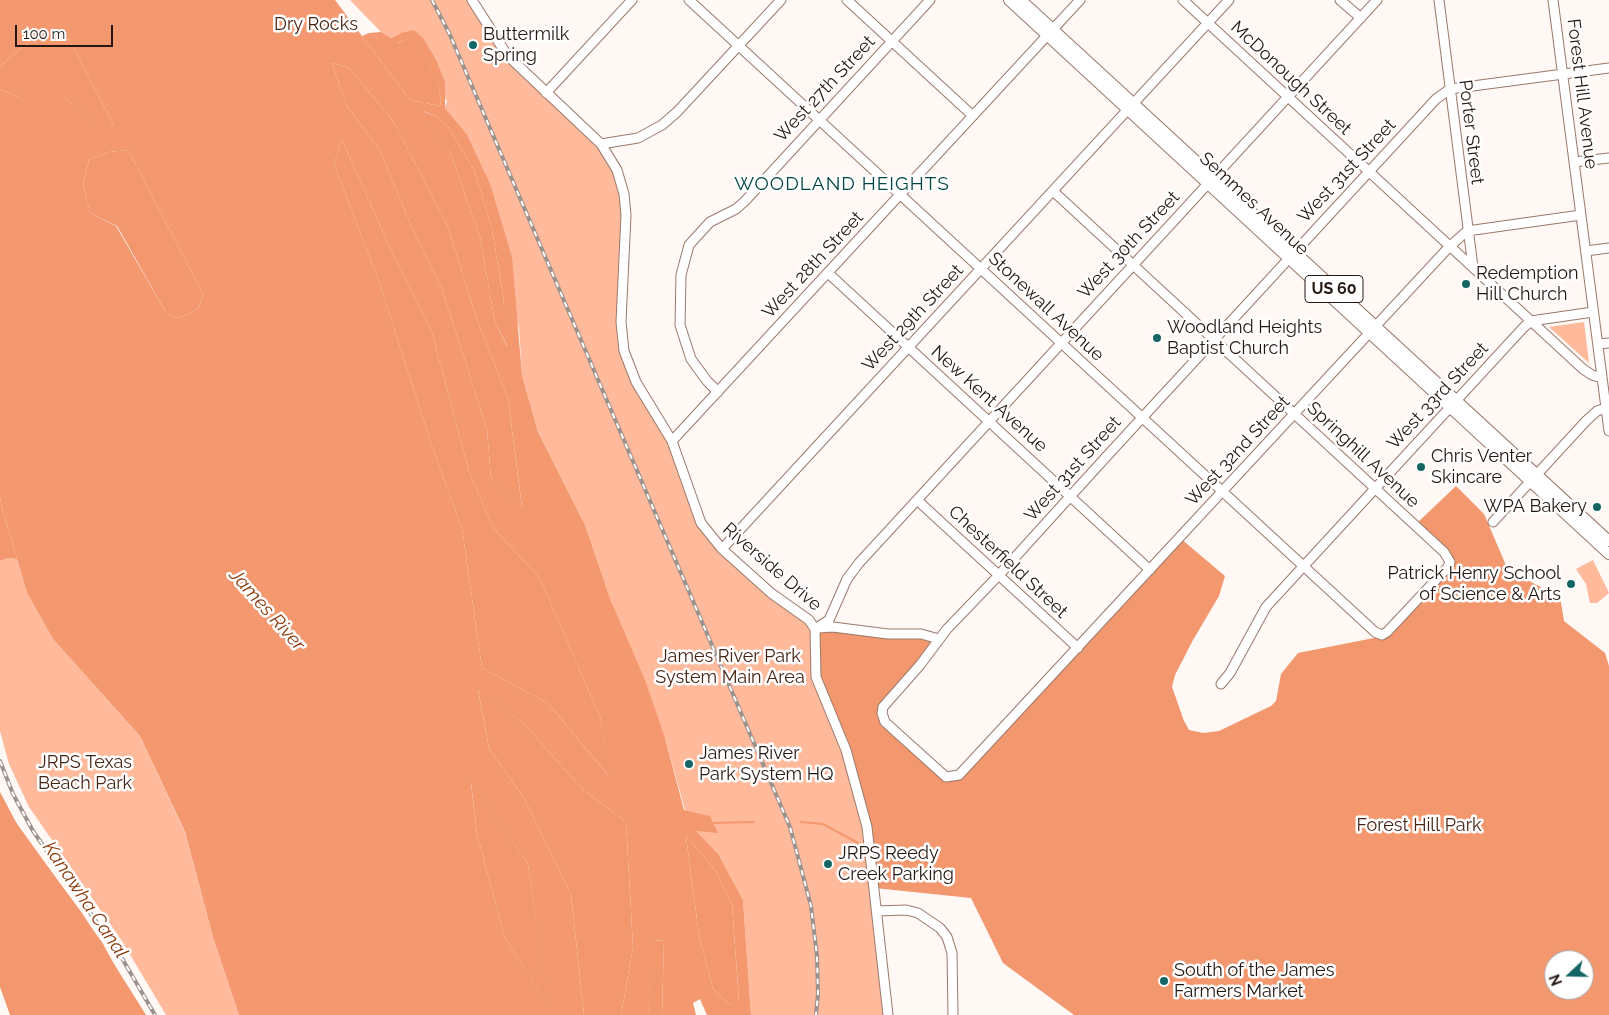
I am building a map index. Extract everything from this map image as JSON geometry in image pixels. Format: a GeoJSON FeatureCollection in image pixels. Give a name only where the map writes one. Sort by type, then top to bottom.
{"type":"FeatureCollection","features":[{"type":"Feature","properties":{"kind":"main road","name":"Semmes Avenue"},"geometry":{"type":"LineString","coordinates":[[1009,0],[1050,32],[1453,404],[1533,478],[1609,554]]}},
{"type":"Feature","properties":{"kind":"main road","name":"Semmes Avenue"},"geometry":{"type":"LineString","coordinates":[[1021,0],[1050,32]]}},
{"type":"Feature","properties":{"kind":"main road","name":"Semmes Avenue"},"geometry":{"type":"LineString","coordinates":[[1533,478],[1609,541]]}},
{"type":"Feature","properties":{"kind":"street"},"geometry":{"type":"LineString","coordinates":[[546,93],[632,0]]}},
{"type":"Feature","properties":{"kind":"street","name":"Stonewall Avenue"},"geometry":{"type":"LineString","coordinates":[[689,0],[1222,492],[1376,632],[1382,635]]}},
{"type":"Feature","properties":{"kind":"street"},"geometry":{"type":"LineString","coordinates":[[600,144],[638,138],[662,125],[677,112],[781,0]]}},
{"type":"Feature","properties":{"kind":"street"},"geometry":{"type":"LineString","coordinates":[[848,0],[974,116]]}},
{"type":"Feature","properties":{"kind":"street","name":"West 27th Street"},"geometry":{"type":"LineString","coordinates":[[718,392],[698,370],[682,336],[679,307],[681,268],[689,245],[710,222],[736,209],[745,201],[930,0]]}},
{"type":"Feature","properties":{"kind":"street","name":"West 28th Street"},"geometry":{"type":"LineString","coordinates":[[672,441],[1080,0]]}},
{"type":"Feature","properties":{"kind":"street","name":"McDonough Street"},"geometry":{"type":"LineString","coordinates":[[1183,0],[1583,369],[1592,376],[1602,378]]}},
{"type":"Feature","properties":{"kind":"street","name":"West 29th Street"},"geometry":{"type":"LineString","coordinates":[[722,549],[1229,0]]}},
{"type":"Feature","properties":{"kind":"street"},"geometry":{"type":"LineString","coordinates":[[1340,0],[1361,18]]}},
{"type":"Feature","properties":{"kind":"street","name":"West 30th Street"},"geometry":{"type":"LineString","coordinates":[[815,629],[829,620],[852,572],[1377,0]]}},
{"type":"Feature","properties":{"kind":"street","name":"Porter Street"},"geometry":{"type":"LineString","coordinates":[[1439,0],[1473,268]]}},
{"type":"Feature","properties":{"kind":"street","name":"Forest Hill Avenue"},"geometry":{"type":"LineString","coordinates":[[1553,0],[1609,431]]}},
{"type":"Feature","properties":{"kind":"street","name":"Riverside Drive"},"geometry":{"type":"LineString","coordinates":[[477,2],[507,55],[600,144],[617,170],[625,203],[621,322],[624,351],[636,382],[672,441],[701,523],[722,549],[771,593],[809,620],[815,629],[816,677],[846,750],[858,788],[866,827],[888,1015]]}},
{"type":"Feature","properties":{"kind":"street"},"geometry":{"type":"LineString","coordinates":[[1450,89],[1609,68]]}},
{"type":"Feature","properties":{"kind":"street","name":"West 31st Street"},"geometry":{"type":"LineString","coordinates":[[954,778],[944,776],[888,725],[882,713],[885,705],[920,665],[939,639],[1142,417],[1436,99],[1450,89]]}},
{"type":"Feature","properties":{"kind":"street"},"geometry":{"type":"LineString","coordinates":[[1574,162],[1609,158]]}},
{"type":"Feature","properties":{"kind":"street","name":"Springhill Avenue"},"geometry":{"type":"LineString","coordinates":[[1053,191],[1444,552],[1450,562],[1446,570],[1382,635]]}},
{"type":"Feature","properties":{"kind":"street"},"geometry":{"type":"LineString","coordinates":[[1467,231],[1581,216]]}},
{"type":"Feature","properties":{"kind":"street","name":"West 32nd Street"},"geometry":{"type":"LineString","coordinates":[[954,778],[962,772],[1078,648],[1449,246],[1467,231]]}},
{"type":"Feature","properties":{"kind":"street"},"geometry":{"type":"LineString","coordinates":[[1586,251],[1609,248]]}},
{"type":"Feature","properties":{"kind":"street","name":"New Kent Avenue"},"geometry":{"type":"LineString","coordinates":[[828,273],[1150,570]]}},
{"type":"Feature","properties":{"kind":"street"},"geometry":{"type":"LineString","coordinates":[[1531,321],[1594,312]]}},
{"type":"Feature","properties":{"kind":"street","name":"West 33rd Street"},"geometry":{"type":"LineString","coordinates":[[1221,684],[1230,673],[1266,607],[1531,321]]}},
{"type":"Feature","properties":{"kind":"street"},"geometry":{"type":"LineString","coordinates":[[1598,344],[1609,343]]}},
{"type":"Feature","properties":{"kind":"street"},"geometry":{"type":"LineString","coordinates":[[1494,522],[1586,421],[1597,411],[1606,408]]}},
{"type":"Feature","properties":{"kind":"street","name":"Chesterfield Street"},"geometry":{"type":"LineString","coordinates":[[917,500],[1078,648]]}},
{"type":"Feature","properties":{"kind":"street"},"geometry":{"type":"LineString","coordinates":[[815,629],[833,627],[888,634],[921,634],[939,639]]}},
{"type":"Feature","properties":{"kind":"street"},"geometry":{"type":"LineString","coordinates":[[877,911],[906,910],[918,913],[940,928],[947,937],[952,953],[953,1015]]}},
{"type":"Feature","properties":{"kind":"green space","name":"James River Park System Main Area"},"geometry":{"type":"Polygon","coordinates":[[[350,0],[472,0],[503,50],[596,139],[622,185],[624,351],[664,426],[705,529],[812,623],[858,788],[888,1015],[751,1015],[743,900],[718,855],[695,830],[717,832],[713,823],[685,810],[665,738],[611,601],[585,525],[538,432],[522,375],[519,328],[466,133],[445,108],[447,101],[401,33],[391,38],[381,32],[350,0]]]}},
{"type":"Feature","properties":{"kind":"green space"},"geometry":{"type":"Polygon","coordinates":[[[369,33],[377,38],[398,43],[413,37],[418,40],[439,87],[440,106],[410,100],[362,36],[369,33]]]}},
{"type":"Feature","properties":{"kind":"green space"},"geometry":{"type":"Polygon","coordinates":[[[69,39],[113,124],[104,130],[65,98],[21,98],[0,89],[0,66],[28,43],[69,39]]]}},
{"type":"Feature","properties":{"kind":"green space"},"geometry":{"type":"Polygon","coordinates":[[[332,63],[349,68],[393,121],[447,225],[477,320],[508,399],[522,508],[491,478],[487,429],[442,289],[413,230],[380,150],[347,106],[332,63]]]}},
{"type":"Feature","properties":{"kind":"green space"},"geometry":{"type":"Polygon","coordinates":[[[422,111],[436,116],[448,127],[474,170],[492,229],[503,296],[508,347],[495,322],[480,237],[451,154],[422,111]]]}},
{"type":"Feature","properties":{"kind":"green space"},"geometry":{"type":"Polygon","coordinates":[[[342,140],[394,257],[432,333],[469,472],[493,528],[539,577],[600,717],[610,777],[548,703],[482,668],[462,528],[432,446],[379,281],[334,164],[342,140]]]}},
{"type":"Feature","properties":{"kind":"green space"},"geometry":{"type":"Polygon","coordinates":[[[128,150],[203,294],[199,307],[189,314],[176,318],[167,314],[117,226],[90,213],[83,184],[89,160],[109,152],[128,150]]]}},
{"type":"Feature","properties":{"kind":"green space"},"geometry":{"type":"Polygon","coordinates":[[[1584,322],[1589,363],[1549,327],[1584,322]]]}},
{"type":"Feature","properties":{"kind":"green space","name":"Forest Hill Park"},"geometry":{"type":"Polygon","coordinates":[[[1456,486],[1484,514],[1508,570],[1560,597],[1564,621],[1605,653],[1609,666],[1609,1015],[1074,1015],[1003,963],[971,898],[875,888],[862,807],[817,680],[816,633],[828,627],[939,639],[885,705],[882,716],[946,776],[954,777],[1180,538],[1225,576],[1219,596],[1193,640],[1175,675],[1172,687],[1189,730],[1203,733],[1219,731],[1271,706],[1276,701],[1281,674],[1298,653],[1384,636],[1449,562],[1415,525],[1456,486]]]}},
{"type":"Feature","properties":{"kind":"green space"},"geometry":{"type":"Polygon","coordinates":[[[0,497],[17,559],[7,558],[0,561],[0,497]]]}},
{"type":"Feature","properties":{"kind":"green space","name":"JRPS Texas Beach Park"},"geometry":{"type":"Polygon","coordinates":[[[7,558],[17,559],[27,593],[53,639],[140,736],[185,833],[213,937],[239,1015],[166,1015],[122,941],[29,807],[9,764],[0,731],[0,561],[7,558]]]}},
{"type":"Feature","properties":{"kind":"green space"},"geometry":{"type":"Polygon","coordinates":[[[1593,560],[1609,593],[1597,603],[1590,603],[1586,584],[1576,569],[1593,560]]]}},
{"type":"Feature","properties":{"kind":"green space"},"geometry":{"type":"Polygon","coordinates":[[[478,689],[523,723],[582,789],[626,822],[633,947],[621,1015],[584,1015],[571,894],[524,798],[489,748],[478,689]]]}},
{"type":"Feature","properties":{"kind":"green space"},"geometry":{"type":"Polygon","coordinates":[[[471,782],[528,864],[548,1004],[505,938],[477,834],[471,782]]]}},
{"type":"Feature","properties":{"kind":"green space"},"geometry":{"type":"Polygon","coordinates":[[[0,792],[19,828],[82,913],[146,1015],[10,1015],[0,987],[0,792]]]}},
{"type":"Feature","properties":{"kind":"green space"},"geometry":{"type":"Polygon","coordinates":[[[686,836],[715,870],[732,905],[739,1001],[729,1004],[713,989],[699,935],[686,836]]]}},
{"type":"Feature","properties":{"kind":"green space"},"geometry":{"type":"Polygon","coordinates":[[[653,940],[664,941],[662,1015],[649,1015],[653,940]]]}},
{"type":"Feature","properties":{"kind":"water","name":"James River"},"geometry":{"type":"Polygon","coordinates":[[[0,0],[335,0],[410,100],[440,106],[439,87],[418,40],[413,37],[390,46],[369,33],[381,32],[391,38],[414,30],[423,38],[436,60],[445,82],[445,108],[466,133],[490,184],[512,257],[522,375],[538,432],[585,525],[611,601],[645,680],[665,738],[684,810],[710,816],[718,833],[696,831],[718,854],[743,900],[751,1015],[707,1015],[700,999],[693,1003],[696,1015],[662,1015],[664,941],[654,940],[649,1015],[621,1015],[633,947],[626,822],[582,789],[523,723],[478,690],[489,748],[524,798],[571,894],[584,1015],[239,1015],[213,937],[185,832],[140,736],[53,639],[27,593],[2,508],[0,497],[0,89],[21,98],[65,98],[104,129],[113,124],[69,39],[28,43],[0,66],[0,0]],[[332,63],[347,106],[380,150],[413,230],[442,289],[487,429],[491,478],[522,507],[508,399],[477,320],[447,225],[393,121],[349,68],[332,63]],[[423,111],[451,154],[480,237],[495,322],[507,346],[503,296],[492,229],[474,170],[448,127],[436,116],[423,111]],[[342,140],[334,164],[379,281],[432,446],[462,528],[482,668],[548,703],[609,776],[600,717],[539,577],[493,528],[469,472],[432,333],[394,257],[342,140]],[[128,150],[109,152],[89,160],[83,184],[90,213],[116,226],[167,314],[176,318],[189,314],[199,307],[203,294],[128,150]],[[471,783],[477,834],[505,938],[547,1002],[528,864],[471,783]],[[686,836],[699,935],[713,989],[729,1004],[739,1000],[732,905],[715,870],[686,836]]]}},
{"type":"Feature","properties":{"kind":"water"},"geometry":{"type":"Polygon","coordinates":[[[1371,791],[1391,802],[1420,839],[1418,855],[1409,866],[1398,873],[1388,871],[1370,860],[1363,860],[1356,871],[1345,875],[1282,876],[1203,848],[1204,828],[1249,816],[1277,819],[1346,792],[1371,791]]]}},
{"type":"Feature","properties":{"kind":"waterway"},"geometry":{"type":"LineString","coordinates":[[1420,839],[1431,835],[1443,824],[1451,811],[1453,798],[1454,785],[1451,773],[1435,742],[1433,716],[1452,686],[1481,659],[1508,644],[1523,650],[1548,683],[1570,691],[1594,710],[1609,712]]}},
{"type":"Feature","properties":{"kind":"waterway","name":"Kanawha Canal"},"geometry":{"type":"LineString","coordinates":[[0,806],[99,944],[138,1015]]}},
{"type":"Feature","properties":{"kind":"waterway"},"geometry":{"type":"LineString","coordinates":[[713,823],[754,822]]}},
{"type":"Feature","properties":{"kind":"waterway"},"geometry":{"type":"LineString","coordinates":[[801,822],[823,824],[858,843]]}},
{"type":"Feature","properties":{"kind":"waterway"},"geometry":{"type":"LineString","coordinates":[[879,856],[911,875],[946,885],[993,888],[1039,879],[1060,865],[1078,834],[1086,826],[1144,826],[1203,838]]}},
{"type":"Feature","properties":{"kind":"waterway"},"geometry":{"type":"LineString","coordinates":[[1297,875],[1298,886]]}},
{"type":"Feature","properties":{"kind":"waterway"},"geometry":{"type":"LineString","coordinates":[[1298,893],[1298,919],[1290,940],[1295,980],[1294,1003],[1298,1015]]}},
{"type":"Feature","properties":{"kind":"railway"},"geometry":{"type":"LineString","coordinates":[[432,0],[450,35],[790,827],[811,906],[817,956],[818,994],[816,1015]]}},
{"type":"Feature","properties":{"kind":"railway"},"geometry":{"type":"LineString","coordinates":[[0,761],[13,794],[33,831],[123,960],[155,1015]]}},
{"type":"Feature","properties":{"kind":"place","name":"Buttermilk Spring"},"geometry":{"type":"Point","coordinates":[473,45]}},
{"type":"Feature","properties":{"kind":"place","name":"Redemption Hill Church"},"geometry":{"type":"Point","coordinates":[1466,284]}},
{"type":"Feature","properties":{"kind":"place","name":"Woodland Heights Baptist Church"},"geometry":{"type":"Point","coordinates":[1157,338]}},
{"type":"Feature","properties":{"kind":"place","name":"Chris Venter Skincare"},"geometry":{"type":"Point","coordinates":[1421,467]}},
{"type":"Feature","properties":{"kind":"place","name":"WPA Bakery"},"geometry":{"type":"Point","coordinates":[1597,507]}},
{"type":"Feature","properties":{"kind":"place","name":"Patrick Henry School of Science & Arts"},"geometry":{"type":"Point","coordinates":[1571,584]}},
{"type":"Feature","properties":{"kind":"place","name":"James River Park System HQ"},"geometry":{"type":"Point","coordinates":[689,764]}},
{"type":"Feature","properties":{"kind":"place","name":"JRPS Reedy Creek Parking"},"geometry":{"type":"Point","coordinates":[828,864]}},
{"type":"Feature","properties":{"kind":"place","name":"South of the James Farmers Market"},"geometry":{"type":"Point","coordinates":[1164,981]}},
{"type":"Feature","properties":{"kind":"district","name":"WOODLAND HEIGHTS"},"geometry":{"type":"Point","coordinates":[842,184]}},
{"type":"Feature","properties":{"kind":"park label","name":"Dry Rocks"},"geometry":{"type":"Point","coordinates":[316,25]}}]}
